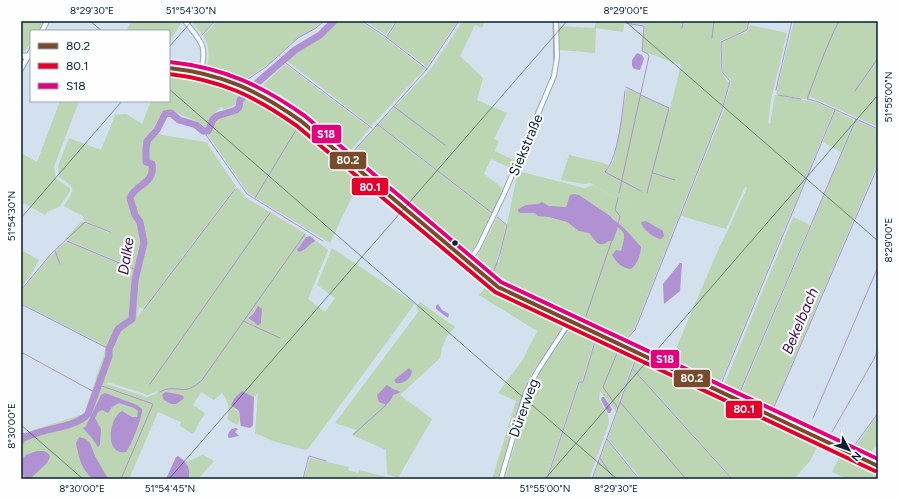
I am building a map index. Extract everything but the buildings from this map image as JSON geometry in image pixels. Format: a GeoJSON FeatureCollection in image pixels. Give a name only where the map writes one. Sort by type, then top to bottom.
{"type":"FeatureCollection","features":[{"type":"Feature","properties":{"kind":"main road"},"geometry":{"type":"LineString","coordinates":[[21,56],[29,56]]}},
{"type":"Feature","properties":{"kind":"main road"},"geometry":{"type":"LineString","coordinates":[[170,68],[201,72],[232,81],[278,103],[498,287],[878,466]]}},
{"type":"Feature","properties":{"kind":"street"},"geometry":{"type":"LineString","coordinates":[[42,30],[47,21]]}},
{"type":"Feature","properties":{"kind":"street"},"geometry":{"type":"LineString","coordinates":[[185,21],[199,39],[203,47],[204,56],[201,72]]}},
{"type":"Feature","properties":{"kind":"street","name":"Siekstraße"},"geometry":{"type":"LineString","coordinates":[[468,262],[478,248],[504,194],[554,76],[557,57],[556,21]]}},
{"type":"Feature","properties":{"kind":"street"},"geometry":{"type":"LineString","coordinates":[[21,68],[29,56]]}},
{"type":"Feature","properties":{"kind":"street","name":"Dürerweg"},"geometry":{"type":"LineString","coordinates":[[501,479],[526,392],[538,370],[570,321]]}},
{"type":"Feature","properties":{"kind":"green space"},"geometry":{"type":"Polygon","coordinates":[[[21,21],[43,21],[38,30],[30,30],[30,44],[25,51],[21,50],[21,21]]]}},
{"type":"Feature","properties":{"kind":"green space"},"geometry":{"type":"Polygon","coordinates":[[[132,21],[182,22],[170,41],[170,30],[127,30],[132,21]]]}},
{"type":"Feature","properties":{"kind":"green space"},"geometry":{"type":"Polygon","coordinates":[[[191,21],[214,21],[202,34],[191,21]]]}},
{"type":"Feature","properties":{"kind":"green space"},"geometry":{"type":"Polygon","coordinates":[[[217,21],[323,21],[310,32],[298,38],[266,66],[246,79],[207,67],[207,43],[203,36],[217,21]]]}},
{"type":"Feature","properties":{"kind":"green space"},"geometry":{"type":"Polygon","coordinates":[[[337,21],[360,21],[425,69],[371,126],[287,61],[296,53],[321,38],[337,21]]]}},
{"type":"Feature","properties":{"kind":"green space"},"geometry":{"type":"Polygon","coordinates":[[[365,21],[396,21],[386,35],[365,21]]]}},
{"type":"Feature","properties":{"kind":"green space"},"geometry":{"type":"Polygon","coordinates":[[[398,21],[458,21],[427,67],[387,37],[398,21]]]}},
{"type":"Feature","properties":{"kind":"green space"},"geometry":{"type":"Polygon","coordinates":[[[463,21],[485,21],[482,28],[475,25],[460,56],[483,78],[477,100],[507,113],[494,139],[499,141],[495,151],[516,161],[513,169],[491,159],[484,174],[504,189],[492,213],[378,124],[430,70],[463,21]]]}},
{"type":"Feature","properties":{"kind":"green space"},"geometry":{"type":"Polygon","coordinates":[[[596,21],[625,21],[623,32],[596,28],[595,53],[559,50],[558,26],[594,28],[596,21]]]}},
{"type":"Feature","properties":{"kind":"green space"},"geometry":{"type":"Polygon","coordinates":[[[627,21],[748,21],[746,30],[720,41],[721,72],[729,83],[721,110],[634,330],[626,338],[512,284],[503,278],[500,284],[475,261],[497,218],[506,225],[496,261],[499,263],[518,171],[584,188],[593,185],[670,229],[590,183],[584,184],[561,180],[569,155],[603,163],[609,166],[605,172],[606,173],[614,160],[627,88],[670,109],[681,65],[642,51],[645,25],[627,23],[627,21]]]}},
{"type":"Feature","properties":{"kind":"green space"},"geometry":{"type":"Polygon","coordinates":[[[794,21],[878,21],[878,127],[811,97],[804,99],[776,94],[794,21]]]}},
{"type":"Feature","properties":{"kind":"green space"},"geometry":{"type":"Polygon","coordinates":[[[750,25],[787,33],[771,100],[768,123],[770,124],[775,95],[815,102],[834,110],[720,384],[671,360],[719,248],[747,188],[745,187],[726,229],[681,216],[724,110],[724,105],[731,83],[731,80],[723,73],[722,42],[748,31],[750,25]]]}},
{"type":"Feature","properties":{"kind":"green space"},"geometry":{"type":"Polygon","coordinates":[[[285,64],[370,128],[350,151],[298,107],[282,96],[262,86],[285,64]]]}},
{"type":"Feature","properties":{"kind":"green space"},"geometry":{"type":"Polygon","coordinates":[[[170,73],[217,82],[244,91],[238,97],[235,105],[224,109],[221,107],[216,111],[208,126],[204,128],[198,122],[170,110],[162,112],[151,131],[162,135],[206,142],[236,186],[143,309],[139,307],[137,318],[237,187],[245,197],[306,234],[306,237],[298,248],[299,252],[304,250],[315,240],[328,250],[308,299],[325,312],[335,298],[317,285],[332,248],[414,303],[414,305],[308,449],[305,450],[273,441],[255,433],[258,393],[254,397],[251,395],[234,409],[240,414],[237,425],[227,419],[228,405],[222,393],[214,400],[201,392],[193,405],[205,413],[193,434],[180,426],[181,422],[158,412],[129,479],[21,479],[21,432],[24,433],[84,414],[106,348],[102,346],[103,345],[21,303],[21,291],[51,255],[67,241],[134,270],[135,269],[65,239],[82,221],[109,233],[110,232],[83,220],[84,217],[64,206],[72,193],[72,187],[59,177],[58,166],[69,138],[101,150],[115,115],[126,114],[142,124],[151,102],[170,102],[170,73]],[[262,309],[255,310],[248,318],[261,323],[262,309]],[[108,382],[107,384],[147,397],[158,393],[157,391],[148,395],[108,382]]]}},
{"type":"Feature","properties":{"kind":"green space"},"geometry":{"type":"Polygon","coordinates":[[[250,95],[280,112],[294,122],[322,143],[361,177],[330,243],[248,193],[208,135],[213,129],[215,120],[237,112],[242,102],[250,95]]]}},
{"type":"Feature","properties":{"kind":"green space"},"geometry":{"type":"Polygon","coordinates":[[[60,102],[79,102],[54,167],[56,179],[70,188],[70,191],[59,207],[47,212],[45,215],[24,203],[21,207],[21,153],[37,162],[60,102]]]}},
{"type":"Feature","properties":{"kind":"green space"},"geometry":{"type":"Polygon","coordinates":[[[835,111],[854,120],[841,152],[823,142],[835,111]]]}},
{"type":"Feature","properties":{"kind":"green space"},"geometry":{"type":"Polygon","coordinates":[[[856,120],[878,130],[878,163],[773,408],[741,393],[856,120]]]}},
{"type":"Feature","properties":{"kind":"green space"},"geometry":{"type":"Polygon","coordinates":[[[377,125],[492,214],[472,252],[468,255],[352,154],[377,125]]]}},
{"type":"Feature","properties":{"kind":"green space"},"geometry":{"type":"Polygon","coordinates":[[[793,217],[810,225],[739,393],[724,385],[793,217]]]}},
{"type":"Feature","properties":{"kind":"green space"},"geometry":{"type":"Polygon","coordinates":[[[21,250],[39,260],[21,288],[21,250]]]}},
{"type":"Feature","properties":{"kind":"green space"},"geometry":{"type":"Polygon","coordinates":[[[488,284],[502,294],[563,322],[563,329],[535,368],[524,389],[498,479],[492,479],[516,401],[498,393],[522,361],[537,331],[479,295],[488,284]]]}},
{"type":"Feature","properties":{"kind":"green space"},"geometry":{"type":"Polygon","coordinates":[[[420,302],[455,327],[447,336],[440,358],[400,395],[432,419],[398,478],[387,474],[386,450],[352,435],[356,430],[335,423],[419,311],[416,308],[420,302]]]}},
{"type":"Feature","properties":{"kind":"green space"},"geometry":{"type":"Polygon","coordinates":[[[572,329],[595,338],[582,381],[578,382],[546,479],[505,479],[529,394],[540,371],[568,332],[572,329]]]}},
{"type":"Feature","properties":{"kind":"green space"},"geometry":{"type":"Polygon","coordinates":[[[596,339],[635,357],[619,401],[620,403],[633,369],[731,479],[641,479],[608,438],[617,413],[600,391],[599,399],[608,415],[609,423],[589,479],[548,479],[579,383],[583,382],[596,339]]]}},
{"type":"Feature","properties":{"kind":"green space"},"geometry":{"type":"Polygon","coordinates":[[[637,358],[819,443],[810,461],[794,479],[733,479],[633,368],[637,358]]]}},
{"type":"Feature","properties":{"kind":"green space"},"geometry":{"type":"Polygon","coordinates":[[[878,414],[878,444],[868,455],[856,446],[878,414]]]}},
{"type":"Feature","properties":{"kind":"green space"},"geometry":{"type":"Polygon","coordinates":[[[607,440],[638,479],[593,479],[607,440]]]}},
{"type":"Feature","properties":{"kind":"green space"},"geometry":{"type":"Polygon","coordinates":[[[841,454],[878,472],[878,479],[847,479],[832,472],[841,454]]]}},
{"type":"Feature","properties":{"kind":"green space"},"geometry":{"type":"Polygon","coordinates":[[[203,455],[214,461],[198,479],[188,479],[189,476],[186,462],[203,455]]]}},
{"type":"Feature","properties":{"kind":"green space"},"geometry":{"type":"Polygon","coordinates":[[[310,458],[349,467],[348,470],[358,473],[359,470],[394,479],[304,479],[310,458]]]}},
{"type":"Feature","properties":{"kind":"shaded area"},"geometry":{"type":"Polygon","coordinates":[[[637,53],[642,55],[644,59],[640,70],[634,69],[632,66],[632,60],[637,53]]]}},
{"type":"Feature","properties":{"kind":"shaded area"},"geometry":{"type":"Polygon","coordinates":[[[570,195],[579,195],[610,216],[630,234],[641,247],[638,260],[631,269],[620,265],[612,255],[616,250],[621,251],[624,239],[624,233],[618,227],[613,241],[600,244],[589,233],[579,231],[567,222],[549,217],[538,216],[535,213],[520,213],[518,211],[518,209],[526,205],[538,204],[542,202],[549,206],[566,207],[570,195]]]}},
{"type":"Feature","properties":{"kind":"shaded area"},"geometry":{"type":"Polygon","coordinates":[[[646,221],[663,231],[664,236],[661,239],[652,235],[646,230],[641,222],[646,221]]]}},
{"type":"Feature","properties":{"kind":"shaded area"},"geometry":{"type":"Polygon","coordinates":[[[310,236],[315,240],[314,242],[299,252],[297,250],[306,237],[310,236]]]}},
{"type":"Feature","properties":{"kind":"shaded area"},"geometry":{"type":"Polygon","coordinates":[[[680,263],[682,263],[680,291],[664,304],[663,284],[680,263]]]}},
{"type":"Feature","properties":{"kind":"shaded area"},"geometry":{"type":"Polygon","coordinates":[[[438,304],[442,310],[449,314],[448,318],[436,309],[438,304]]]}},
{"type":"Feature","properties":{"kind":"shaded area"},"geometry":{"type":"Polygon","coordinates":[[[258,306],[262,309],[261,323],[257,325],[248,318],[253,314],[258,306]]]}},
{"type":"Feature","properties":{"kind":"shaded area"},"geometry":{"type":"Polygon","coordinates":[[[409,368],[412,371],[409,379],[402,383],[396,383],[394,380],[409,368]]]}},
{"type":"Feature","properties":{"kind":"shaded area"},"geometry":{"type":"Polygon","coordinates":[[[387,385],[401,392],[393,395],[391,400],[386,405],[379,402],[377,395],[387,385]]]}},
{"type":"Feature","properties":{"kind":"shaded area"},"geometry":{"type":"Polygon","coordinates":[[[242,391],[254,397],[253,425],[250,428],[241,426],[239,412],[231,405],[234,399],[242,391]]]}},
{"type":"Feature","properties":{"kind":"shaded area"},"geometry":{"type":"Polygon","coordinates":[[[165,392],[178,394],[184,398],[176,404],[172,404],[164,400],[162,395],[165,392]]]}},
{"type":"Feature","properties":{"kind":"shaded area"},"geometry":{"type":"Polygon","coordinates":[[[105,393],[137,405],[142,409],[141,418],[131,444],[126,452],[121,452],[115,449],[112,445],[112,426],[118,414],[122,411],[132,417],[137,417],[138,411],[134,408],[119,403],[112,407],[108,413],[102,410],[98,412],[95,418],[101,429],[100,445],[98,447],[83,428],[86,426],[101,395],[105,393]]]}},
{"type":"Feature","properties":{"kind":"shaded area"},"geometry":{"type":"Polygon","coordinates":[[[602,397],[604,397],[612,409],[610,413],[608,413],[601,400],[602,397]]]}},
{"type":"Feature","properties":{"kind":"shaded area"},"geometry":{"type":"Polygon","coordinates":[[[236,428],[238,429],[235,432],[239,436],[229,438],[229,432],[236,428]]]}},
{"type":"Feature","properties":{"kind":"shaded area"},"geometry":{"type":"Polygon","coordinates":[[[79,437],[86,439],[90,443],[107,479],[93,479],[83,467],[76,443],[79,437]]]}},
{"type":"Feature","properties":{"kind":"shaded area"},"geometry":{"type":"Polygon","coordinates":[[[37,451],[44,451],[49,454],[50,457],[47,463],[30,479],[26,479],[21,472],[21,460],[26,455],[37,451]]]}},
{"type":"Feature","properties":{"kind":"shaded area"},"geometry":{"type":"Polygon","coordinates":[[[178,456],[184,460],[188,466],[188,479],[166,479],[176,457],[178,456]]]}},
{"type":"Feature","properties":{"kind":"waterway"},"geometry":{"type":"LineString","coordinates":[[40,30],[44,21]]}},
{"type":"Feature","properties":{"kind":"waterway"},"geometry":{"type":"LineString","coordinates":[[202,35],[215,21]]}},
{"type":"Feature","properties":{"kind":"waterway"},"geometry":{"type":"LineString","coordinates":[[248,79],[266,67],[298,38],[316,28],[324,21]]}},
{"type":"Feature","properties":{"kind":"waterway","name":"Dalke"},"geometry":{"type":"LineString","coordinates":[[21,441],[22,439],[46,430],[72,424],[88,414],[109,356],[109,349],[118,329],[132,319],[135,280],[144,243],[140,222],[135,215],[130,198],[136,189],[151,176],[152,164],[146,162],[147,141],[157,130],[165,114],[171,113],[179,120],[196,125],[203,131],[208,131],[213,119],[217,116],[236,110],[239,107],[240,100],[257,83],[295,50],[320,35],[334,21]]}},
{"type":"Feature","properties":{"kind":"waterway"},"geometry":{"type":"LineString","coordinates":[[362,21],[386,37],[427,69]]}},
{"type":"Feature","properties":{"kind":"waterway"},"geometry":{"type":"LineString","coordinates":[[387,36],[397,21]]}},
{"type":"Feature","properties":{"kind":"waterway"},"geometry":{"type":"LineString","coordinates":[[352,153],[427,69],[459,21]]}},
{"type":"Feature","properties":{"kind":"waterway"},"geometry":{"type":"LineString","coordinates":[[553,21],[554,63]]}},
{"type":"Feature","properties":{"kind":"waterway"},"geometry":{"type":"LineString","coordinates":[[619,193],[649,56],[642,51],[644,26],[625,23],[626,21]]}},
{"type":"Feature","properties":{"kind":"waterway"},"geometry":{"type":"LineString","coordinates":[[682,28],[683,21]]}},
{"type":"Feature","properties":{"kind":"waterway"},"geometry":{"type":"LineString","coordinates":[[712,38],[714,21]]}},
{"type":"Feature","properties":{"kind":"waterway"},"geometry":{"type":"LineString","coordinates":[[622,344],[635,330],[722,110],[730,81],[722,72],[721,42],[747,30],[749,21]]}},
{"type":"Feature","properties":{"kind":"waterway"},"geometry":{"type":"LineString","coordinates":[[776,90],[792,21]]}},
{"type":"Feature","properties":{"kind":"waterway","name":"Bekelbach"},"geometry":{"type":"LineString","coordinates":[[839,21],[834,30],[807,99],[816,101],[878,129]]}},
{"type":"Feature","properties":{"kind":"waterway"},"geometry":{"type":"LineString","coordinates":[[855,91],[878,58]]}},
{"type":"Feature","properties":{"kind":"waterway"},"geometry":{"type":"LineString","coordinates":[[21,74],[29,60]]}},
{"type":"Feature","properties":{"kind":"waterway"},"geometry":{"type":"LineString","coordinates":[[283,61],[372,128]]}},
{"type":"Feature","properties":{"kind":"waterway","name":"Dalke"},"geometry":{"type":"LineString","coordinates":[[254,86],[259,88]]}},
{"type":"Feature","properties":{"kind":"waterway"},"geometry":{"type":"LineString","coordinates":[[626,87],[640,94]]}},
{"type":"Feature","properties":{"kind":"waterway"},"geometry":{"type":"LineString","coordinates":[[263,91],[294,110],[444,237]]}},
{"type":"Feature","properties":{"kind":"waterway"},"geometry":{"type":"LineString","coordinates":[[625,91],[617,145],[614,156],[605,172],[641,191]]}},
{"type":"Feature","properties":{"kind":"waterway"},"geometry":{"type":"LineString","coordinates":[[247,93],[268,103],[299,124],[439,242]]}},
{"type":"Feature","properties":{"kind":"waterway"},"geometry":{"type":"LineString","coordinates":[[641,95],[669,108],[647,193]]}},
{"type":"Feature","properties":{"kind":"waterway"},"geometry":{"type":"LineString","coordinates":[[778,95],[801,99]]}},
{"type":"Feature","properties":{"kind":"waterway"},"geometry":{"type":"LineString","coordinates":[[393,106],[445,145]]}},
{"type":"Feature","properties":{"kind":"waterway"},"geometry":{"type":"LineString","coordinates":[[721,384],[835,110]]}},
{"type":"Feature","properties":{"kind":"waterway"},"geometry":{"type":"LineString","coordinates":[[740,392],[856,119]]}},
{"type":"Feature","properties":{"kind":"waterway"},"geometry":{"type":"LineString","coordinates":[[377,124],[492,213]]}},
{"type":"Feature","properties":{"kind":"waterway"},"geometry":{"type":"LineString","coordinates":[[255,198],[296,130]]}},
{"type":"Feature","properties":{"kind":"waterway"},"geometry":{"type":"LineString","coordinates":[[206,132],[206,135],[247,194],[323,241]]}},
{"type":"Feature","properties":{"kind":"waterway","name":"Bekelbach"},"geometry":{"type":"LineString","coordinates":[[849,442],[774,407],[878,166]]}},
{"type":"Feature","properties":{"kind":"waterway"},"geometry":{"type":"LineString","coordinates":[[653,173],[675,180]]}},
{"type":"Feature","properties":{"kind":"waterway"},"geometry":{"type":"LineString","coordinates":[[144,309],[235,189]]}},
{"type":"Feature","properties":{"kind":"waterway"},"geometry":{"type":"LineString","coordinates":[[618,198],[615,210],[620,216],[618,224]]}},
{"type":"Feature","properties":{"kind":"waterway"},"geometry":{"type":"LineString","coordinates":[[150,384],[270,213]]}},
{"type":"Feature","properties":{"kind":"waterway"},"geometry":{"type":"LineString","coordinates":[[493,273],[500,254],[507,225],[497,217]]}},
{"type":"Feature","properties":{"kind":"waterway"},"geometry":{"type":"LineString","coordinates":[[21,290],[51,254],[85,222],[110,232]]}},
{"type":"Feature","properties":{"kind":"waterway"},"geometry":{"type":"LineString","coordinates":[[160,392],[166,389],[185,390],[195,386],[202,380],[305,234]]}},
{"type":"Feature","properties":{"kind":"waterway"},"geometry":{"type":"LineString","coordinates":[[586,316],[612,240]]}},
{"type":"Feature","properties":{"kind":"waterway"},"geometry":{"type":"LineString","coordinates":[[67,241],[136,270]]}},
{"type":"Feature","properties":{"kind":"waterway"},"geometry":{"type":"LineString","coordinates":[[55,251],[60,264]]}},
{"type":"Feature","properties":{"kind":"waterway"},"geometry":{"type":"LineString","coordinates":[[813,418],[878,267]]}},
{"type":"Feature","properties":{"kind":"waterway"},"geometry":{"type":"LineString","coordinates":[[21,304],[109,349]]}},
{"type":"Feature","properties":{"kind":"waterway"},"geometry":{"type":"LineString","coordinates":[[243,321],[280,338]]}},
{"type":"Feature","properties":{"kind":"waterway"},"geometry":{"type":"LineString","coordinates":[[547,360],[567,331],[571,328],[576,328]]}},
{"type":"Feature","properties":{"kind":"waterway"},"geometry":{"type":"LineString","coordinates":[[547,479],[579,382],[583,382],[596,338],[618,348]]}},
{"type":"Feature","properties":{"kind":"waterway"},"geometry":{"type":"LineString","coordinates":[[519,405],[533,374],[551,346]]}},
{"type":"Feature","properties":{"kind":"waterway"},"geometry":{"type":"LineString","coordinates":[[592,479],[618,408],[603,387],[620,346]]}},
{"type":"Feature","properties":{"kind":"waterway"},"geometry":{"type":"LineString","coordinates":[[832,432],[874,359],[878,349]]}},
{"type":"Feature","properties":{"kind":"waterway"},"geometry":{"type":"LineString","coordinates":[[21,352],[96,393]]}},
{"type":"Feature","properties":{"kind":"waterway"},"geometry":{"type":"LineString","coordinates":[[618,408],[635,361]]}},
{"type":"Feature","properties":{"kind":"waterway"},"geometry":{"type":"LineString","coordinates":[[632,368],[732,479]]}},
{"type":"Feature","properties":{"kind":"waterway"},"geometry":{"type":"LineString","coordinates":[[526,399],[533,383]]}},
{"type":"Feature","properties":{"kind":"waterway"},"geometry":{"type":"LineString","coordinates":[[99,385],[153,404],[121,479]]}},
{"type":"Feature","properties":{"kind":"waterway"},"geometry":{"type":"LineString","coordinates":[[620,402],[686,479]]}},
{"type":"Feature","properties":{"kind":"waterway"},"geometry":{"type":"LineString","coordinates":[[354,434],[386,405]]}},
{"type":"Feature","properties":{"kind":"waterway"},"geometry":{"type":"LineString","coordinates":[[499,479],[518,409]]}},
{"type":"Feature","properties":{"kind":"waterway"},"geometry":{"type":"LineString","coordinates":[[854,446],[878,413]]}},
{"type":"Feature","properties":{"kind":"waterway","name":"Dalke"},"geometry":{"type":"LineString","coordinates":[[21,432],[28,436]]}},
{"type":"Feature","properties":{"kind":"waterway"},"geometry":{"type":"LineString","coordinates":[[607,439],[639,479]]}},
{"type":"Feature","properties":{"kind":"waterway"},"geometry":{"type":"LineString","coordinates":[[852,448],[862,454]]}},
{"type":"Feature","properties":{"kind":"waterway","name":"Bekelbach"},"geometry":{"type":"LineString","coordinates":[[846,455],[878,471]]}},
{"type":"Feature","properties":{"kind":"waterway"},"geometry":{"type":"LineString","coordinates":[[303,479],[309,456],[326,461]]}},
{"type":"Feature","properties":{"kind":"waterway"},"geometry":{"type":"LineString","coordinates":[[600,458],[614,479]]}},
{"type":"Feature","properties":{"kind":"waterway"},"geometry":{"type":"LineString","coordinates":[[870,458],[878,462]]}},
{"type":"Feature","properties":{"kind":"waterway"},"geometry":{"type":"LineString","coordinates":[[503,479],[507,467]]}},
{"type":"Feature","properties":{"kind":"transit line","name":"S18"},"geometry":{"type":"LineString","coordinates":[[170,62],[190,65],[225,74],[257,87],[289,105],[305,116],[501,282],[878,459]]}},
{"type":"Feature","properties":{"kind":"transit line","name":"80.2"},"geometry":{"type":"LineString","coordinates":[[170,68],[206,74],[223,79],[254,92],[285,110],[301,121],[498,287],[878,466]]}},
{"type":"Feature","properties":{"kind":"transit line","name":"80.1"},"geometry":{"type":"LineString","coordinates":[[170,74],[205,80],[221,85],[252,98],[282,115],[495,292],[875,471]]}}]}
